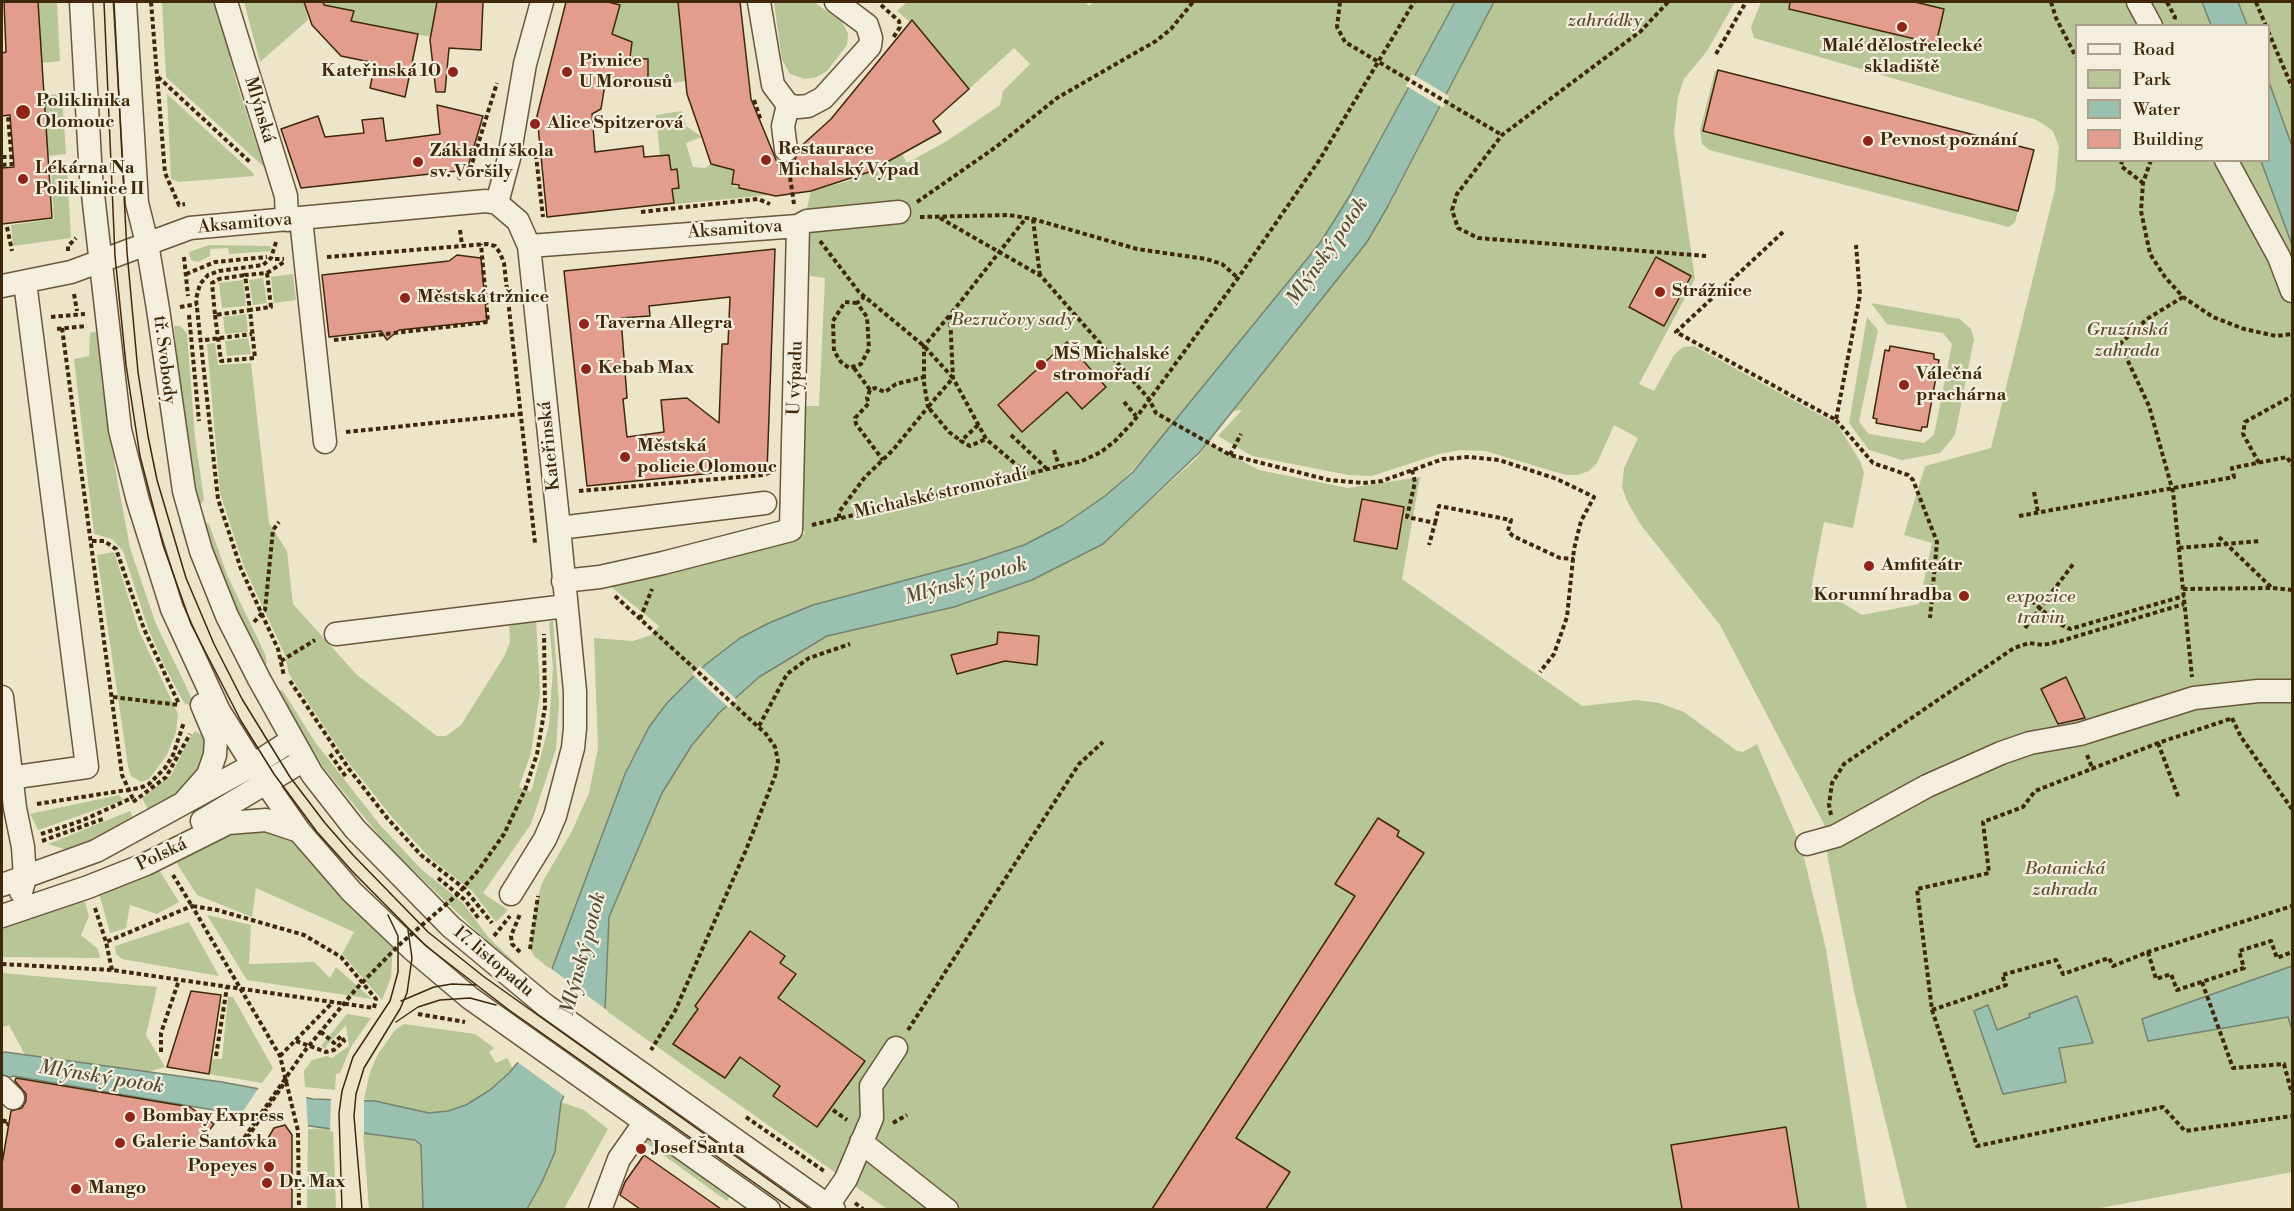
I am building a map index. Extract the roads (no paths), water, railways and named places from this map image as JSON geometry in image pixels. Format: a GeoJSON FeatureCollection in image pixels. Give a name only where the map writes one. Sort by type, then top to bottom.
{"type":"FeatureCollection","features":[{"type":"Feature","properties":{"kind":"street"},"geometry":{"type":"LineString","coordinates":[[81,2],[91,177],[131,513],[148,580],[216,738],[215,755],[210,771],[184,801]]}},
{"type":"Feature","properties":{"kind":"street","name":"tř. Svobody"},"geometry":{"type":"LineString","coordinates":[[125,2],[137,203],[147,243],[178,459],[190,517],[227,616],[280,696],[292,740]]}},
{"type":"Feature","properties":{"kind":"street","name":"Mlýnská"},"geometry":{"type":"LineString","coordinates":[[226,2],[294,219],[296,259],[324,438]]}},
{"type":"Feature","properties":{"kind":"street"},"geometry":{"type":"LineString","coordinates":[[497,203],[509,158],[521,84],[542,2]]}},
{"type":"Feature","properties":{"kind":"street"},"geometry":{"type":"LineString","coordinates":[[759,2],[773,84],[788,105],[783,126],[787,156]]}},
{"type":"Feature","properties":{"kind":"street"},"geometry":{"type":"LineString","coordinates":[[788,105],[808,106],[823,98],[870,45],[871,38],[867,25],[836,2]]}},
{"type":"Feature","properties":{"kind":"street"},"geometry":{"type":"LineString","coordinates":[[2138,2],[2150,24]]}},
{"type":"Feature","properties":{"kind":"street"},"geometry":{"type":"LineString","coordinates":[[2227,162],[2279,257],[2292,291]]}},
{"type":"Feature","properties":{"kind":"street","name":"Aksamitova"},"geometry":{"type":"LineString","coordinates":[[2,286],[71,272],[190,228],[457,203],[497,203]]}},
{"type":"Feature","properties":{"kind":"street","name":"Kateřinská"},"geometry":{"type":"LineString","coordinates":[[497,203],[518,221],[529,246],[575,691],[573,748],[558,806],[545,839],[512,902]]}},
{"type":"Feature","properties":{"kind":"street","name":"Aksamitova"},"geometry":{"type":"LineString","coordinates":[[529,246],[899,212]]}},
{"type":"Feature","properties":{"kind":"street","name":"U výpadu"},"geometry":{"type":"LineString","coordinates":[[563,581],[596,577],[791,530],[803,222]]}},
{"type":"Feature","properties":{"kind":"street"},"geometry":{"type":"LineString","coordinates":[[5,775],[87,767],[26,282]]}},
{"type":"Feature","properties":{"kind":"street"},"geometry":{"type":"LineString","coordinates":[[124,451],[172,609],[215,703],[266,785],[300,832],[352,892],[452,984],[645,1122],[738,1200],[769,1209]]}},
{"type":"Feature","properties":{"kind":"street"},"geometry":{"type":"LineString","coordinates":[[559,528],[765,503]]}},
{"type":"Feature","properties":{"kind":"street"},"geometry":{"type":"LineString","coordinates":[[336,634],[566,606]]}},
{"type":"Feature","properties":{"kind":"street"},"geometry":{"type":"LineString","coordinates":[[1807,844],[1836,836],[1881,810],[2001,753],[2030,743],[2198,708],[2258,691],[2292,692]]}},
{"type":"Feature","properties":{"kind":"street"},"geometry":{"type":"LineString","coordinates":[[2,697],[5,775],[15,808],[32,840],[69,862]]}},
{"type":"Feature","properties":{"kind":"street","name":"Polská"},"geometry":{"type":"LineString","coordinates":[[2,885],[69,862],[117,841],[184,801],[253,765],[292,740]]}},
{"type":"Feature","properties":{"kind":"street","name":"17. listopadu"},"geometry":{"type":"LineString","coordinates":[[292,740],[334,804],[388,865],[452,927],[520,985],[612,1054],[831,1207]]}},
{"type":"Feature","properties":{"kind":"street","name":"Polská"},"geometry":{"type":"LineString","coordinates":[[24,908],[55,888],[152,849],[266,785],[304,760]]}},
{"type":"Feature","properties":{"kind":"street","name":"Polská"},"geometry":{"type":"LineString","coordinates":[[2,916],[88,887],[151,862],[228,823],[266,820],[283,824],[300,832]]}},
{"type":"Feature","properties":{"kind":"street"},"geometry":{"type":"LineString","coordinates":[[2,875],[32,840]]}},
{"type":"Feature","properties":{"kind":"street"},"geometry":{"type":"LineString","coordinates":[[2,902],[20,894],[32,840]]}},
{"type":"Feature","properties":{"kind":"street"},"geometry":{"type":"LineString","coordinates":[[831,1207],[846,1179],[872,1118],[871,1086],[896,1048]]}},
{"type":"Feature","properties":{"kind":"street"},"geometry":{"type":"LineString","coordinates":[[600,1209],[619,1158],[645,1122]]}},
{"type":"Feature","properties":{"kind":"street"},"geometry":{"type":"LineString","coordinates":[[861,1142],[947,1209]]}},
{"type":"Feature","properties":{"kind":"water","name":"Mlýnský potok"},"geometry":{"type":"Polygon","coordinates":[[[1455,2],[1494,2],[1388,206],[1367,242],[1199,453],[1103,544],[1032,580],[954,607],[827,636],[759,677],[719,713],[692,745],[662,793],[609,917],[605,1010],[561,1102],[555,1152],[527,1209],[423,1209],[421,1145],[415,1140],[302,1125],[13,1076],[2,1080],[2,1053],[5,1052],[222,1082],[313,1099],[375,1101],[429,1113],[448,1111],[466,1105],[490,1090],[509,1073],[530,1048],[553,966],[625,774],[649,727],[667,703],[705,665],[740,638],[769,623],[813,605],[973,562],[1024,545],[1063,525],[1105,496],[1133,472],[1320,243],[1349,197],[1455,2]]]}},
{"type":"Feature","properties":{"kind":"water"},"geometry":{"type":"Polygon","coordinates":[[[2202,2],[2238,2],[2247,24],[2211,24],[2202,2]]]}},
{"type":"Feature","properties":{"kind":"water"},"geometry":{"type":"Polygon","coordinates":[[[2270,85],[2292,146],[2292,245],[2261,162],[2270,162],[2270,85]]]}},
{"type":"Feature","properties":{"kind":"water"},"geometry":{"type":"Polygon","coordinates":[[[2292,966],[2292,1030],[2288,1017],[2148,1041],[2142,1019],[2292,966]]]}},
{"type":"Feature","properties":{"kind":"water"},"geometry":{"type":"Polygon","coordinates":[[[2077,996],[2093,1043],[2059,1048],[2066,1082],[2003,1094],[1974,1011],[1988,1005],[1997,1030],[2030,1017],[2029,1014],[2077,996]]]}},
{"type":"Feature","properties":{"kind":"tram line"},"geometry":{"type":"LineString","coordinates":[[104,2],[115,256],[126,365],[140,456],[163,545],[191,624],[241,721],[274,774],[317,832],[426,946],[509,1010],[793,1210]]}},
{"type":"Feature","properties":{"kind":"tram line"},"geometry":{"type":"LineString","coordinates":[[114,2],[127,252],[138,372],[148,436],[157,480],[186,578],[214,644],[242,699],[290,777],[325,823],[428,932],[483,976],[811,1210]]}},
{"type":"Feature","properties":{"kind":"tram line"},"geometry":{"type":"LineString","coordinates":[[342,1210],[339,1113],[342,1091],[353,1057],[390,1001],[398,972],[398,936],[388,915]]}},
{"type":"Feature","properties":{"kind":"tram line"},"geometry":{"type":"LineString","coordinates":[[362,1210],[354,1116],[356,1094],[364,1068],[400,1009],[407,993],[412,958],[408,930]]}},
{"type":"Feature","properties":{"kind":"tram line"},"geometry":{"type":"LineString","coordinates":[[401,1001],[434,987],[452,984],[476,985]]}},
{"type":"Feature","properties":{"kind":"tram line"},"geometry":{"type":"LineString","coordinates":[[396,1022],[418,1007],[440,1000],[470,998],[496,1005]]}},
{"type":"Feature","properties":{"kind":"place","name":"Malé dělostřelecké skladiště"},"geometry":{"type":"Point","coordinates":[1902,27]}},
{"type":"Feature","properties":{"kind":"place","name":"Kateřinská 10"},"geometry":{"type":"Point","coordinates":[453,72]}},
{"type":"Feature","properties":{"kind":"place","name":"Pivnice U Morousů"},"geometry":{"type":"Point","coordinates":[567,72]}},
{"type":"Feature","properties":{"kind":"place","name":"Poliklinika Olomouc"},"geometry":{"type":"Point","coordinates":[23,112]}},
{"type":"Feature","properties":{"kind":"place","name":"Alice Spitzerová"},"geometry":{"type":"Point","coordinates":[535,124]}},
{"type":"Feature","properties":{"kind":"place","name":"Pevnost poznání"},"geometry":{"type":"Point","coordinates":[1868,141]}},
{"type":"Feature","properties":{"kind":"place","name":"Restaurace Michalský Výpad"},"geometry":{"type":"Point","coordinates":[766,160]}},
{"type":"Feature","properties":{"kind":"place","name":"Základní škola sv. Voršily"},"geometry":{"type":"Point","coordinates":[418,162]}},
{"type":"Feature","properties":{"kind":"place","name":"Lékárna Na Poliklinice II"},"geometry":{"type":"Point","coordinates":[23,179]}},
{"type":"Feature","properties":{"kind":"place","name":"Strážnice"},"geometry":{"type":"Point","coordinates":[1660,292]}},
{"type":"Feature","properties":{"kind":"place","name":"Městská tržnice"},"geometry":{"type":"Point","coordinates":[405,298]}},
{"type":"Feature","properties":{"kind":"place","name":"Taverna Allegra"},"geometry":{"type":"Point","coordinates":[584,324]}},
{"type":"Feature","properties":{"kind":"place","name":"MŠ Michalské stromořadí"},"geometry":{"type":"Point","coordinates":[1041,365]}},
{"type":"Feature","properties":{"kind":"place","name":"Kebab Max"},"geometry":{"type":"Point","coordinates":[586,369]}},
{"type":"Feature","properties":{"kind":"place","name":"Válečná prachárna"},"geometry":{"type":"Point","coordinates":[1904,385]}},
{"type":"Feature","properties":{"kind":"place","name":"Městská policie Olomouc"},"geometry":{"type":"Point","coordinates":[625,457]}},
{"type":"Feature","properties":{"kind":"place","name":"Amfiteátr"},"geometry":{"type":"Point","coordinates":[1869,566]}},
{"type":"Feature","properties":{"kind":"place","name":"Korunní hradba"},"geometry":{"type":"Point","coordinates":[1964,596]}},
{"type":"Feature","properties":{"kind":"place","name":"Bombay Express"},"geometry":{"type":"Point","coordinates":[130,1117]}},
{"type":"Feature","properties":{"kind":"place","name":"Galerie Šantovka"},"geometry":{"type":"Point","coordinates":[120,1143]}},
{"type":"Feature","properties":{"kind":"place","name":"Josef Šanta"},"geometry":{"type":"Point","coordinates":[641,1149]}},
{"type":"Feature","properties":{"kind":"place","name":"Popeyes"},"geometry":{"type":"Point","coordinates":[269,1167]}},
{"type":"Feature","properties":{"kind":"place","name":"Dr. Max"},"geometry":{"type":"Point","coordinates":[267,1183]}},
{"type":"Feature","properties":{"kind":"place","name":"Mango"},"geometry":{"type":"Point","coordinates":[76,1189]}},
{"type":"Feature","properties":{"kind":"park label","name":"zahrádky"},"geometry":{"type":"Point","coordinates":[1605,22]}},
{"type":"Feature","properties":{"kind":"park label","name":"Bezručovy sady"},"geometry":{"type":"Point","coordinates":[1013,321]}},
{"type":"Feature","properties":{"kind":"park label","name":"Gruzínská zahrada"},"geometry":{"type":"Point","coordinates":[2127,341]}},
{"type":"Feature","properties":{"kind":"park label","name":"expozice travin"},"geometry":{"type":"Point","coordinates":[2041,608]}},
{"type":"Feature","properties":{"kind":"park label","name":"Botanická zahrada"},"geometry":{"type":"Point","coordinates":[2065,880]}}]}
